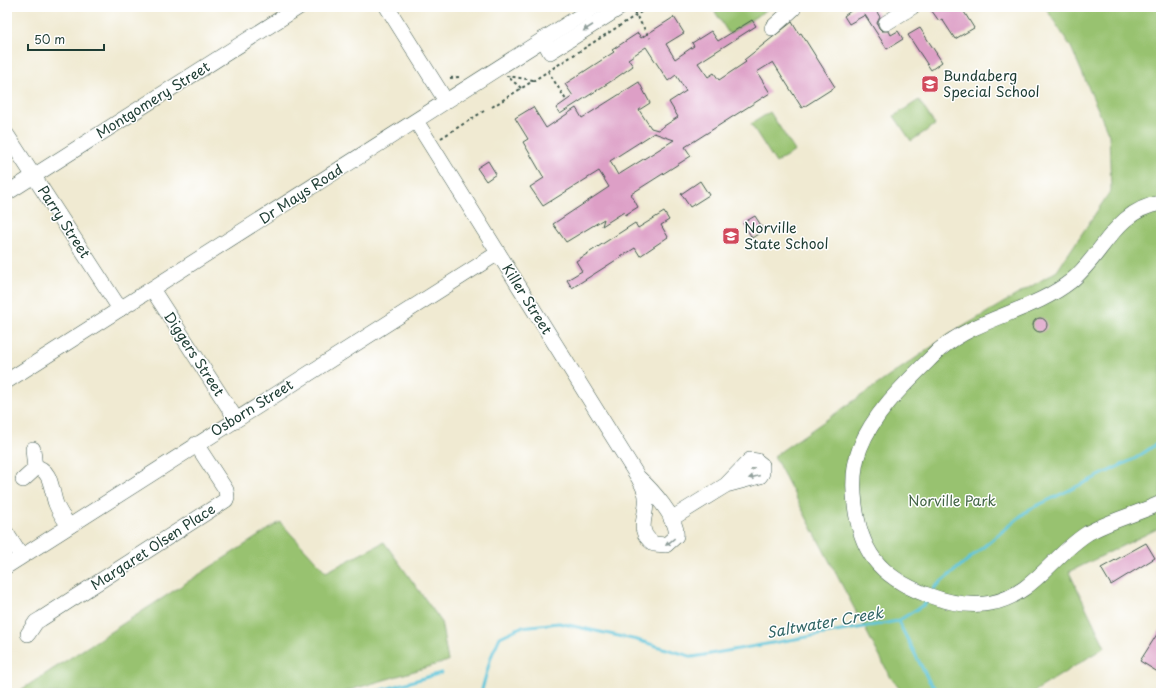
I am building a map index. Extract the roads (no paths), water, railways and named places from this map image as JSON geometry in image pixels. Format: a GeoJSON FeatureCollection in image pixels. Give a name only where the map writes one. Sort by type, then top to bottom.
{"type":"FeatureCollection","features":[{"type":"Feature","properties":{"kind":"street","name":"Montgomery Street"},"geometry":{"type":"LineString","coordinates":[[7,193],[299,7]]}},
{"type":"Feature","properties":{"kind":"street"},"geometry":{"type":"LineString","coordinates":[[387,7],[446,101]]}},
{"type":"Feature","properties":{"kind":"street","name":"Dr Mays Road"},"geometry":{"type":"LineString","coordinates":[[7,381],[594,7]]}},
{"type":"Feature","properties":{"kind":"street"},"geometry":{"type":"LineString","coordinates":[[772,28],[793,9],[792,7]]}},
{"type":"Feature","properties":{"kind":"street"},"geometry":{"type":"LineString","coordinates":[[886,23],[912,7]]}},
{"type":"Feature","properties":{"kind":"street"},"geometry":{"type":"LineString","coordinates":[[543,39],[550,52],[627,9]]}},
{"type":"Feature","properties":{"kind":"street","name":"Killer Street"},"geometry":{"type":"LineString","coordinates":[[416,121],[638,477]]}},
{"type":"Feature","properties":{"kind":"street","name":"Parry Street"},"geometry":{"type":"LineString","coordinates":[[7,135],[120,309]]}},
{"type":"Feature","properties":{"kind":"street"},"geometry":{"type":"LineString","coordinates":[[1161,203],[1143,208],[1122,221],[1082,271],[1063,287],[1050,295],[974,327],[951,340],[927,362],[872,424],[856,460],[854,485],[856,504],[864,540],[874,559],[882,568],[900,581],[930,595],[966,605],[994,603],[1008,598],[1034,581],[1065,550],[1089,533],[1161,503]]}},
{"type":"Feature","properties":{"kind":"street","name":"Osborn Street"},"geometry":{"type":"LineString","coordinates":[[7,566],[196,444],[498,253]]}},
{"type":"Feature","properties":{"kind":"street","name":"Diggers Street"},"geometry":{"type":"LineString","coordinates":[[152,289],[236,419]]}},
{"type":"Feature","properties":{"kind":"street","name":"Margaret Olsen Place"},"geometry":{"type":"LineString","coordinates":[[28,634],[36,622],[226,500],[226,490],[196,444]]}},
{"type":"Feature","properties":{"kind":"street"},"geometry":{"type":"LineString","coordinates":[[23,480],[33,472],[35,466],[32,449]]}},
{"type":"Feature","properties":{"kind":"street"},"geometry":{"type":"LineString","coordinates":[[35,466],[41,468],[46,473],[56,506],[69,526]]}},
{"type":"Feature","properties":{"kind":"street"},"geometry":{"type":"LineString","coordinates":[[638,477],[652,491],[671,519],[677,531],[674,540],[662,546],[650,541],[643,530],[642,521],[646,499],[638,477]]}},
{"type":"Feature","properties":{"kind":"street"},"geometry":{"type":"LineString","coordinates":[[671,519],[726,485]]}},
{"type":"Feature","properties":{"kind":"street"},"geometry":{"type":"LineString","coordinates":[[7,534],[21,556]]}},
{"type":"Feature","properties":{"kind":"waterway","name":"Saltwater Creek"},"geometry":{"type":"LineString","coordinates":[[933,591],[935,587],[1028,510],[1136,458],[1161,441]]}},
{"type":"Feature","properties":{"kind":"waterway","name":"Saltwater Creek"},"geometry":{"type":"LineString","coordinates":[[481,693],[491,657],[500,637],[521,627],[559,623],[637,640],[693,657],[898,621],[925,604],[928,600]]}},
{"type":"Feature","properties":{"kind":"waterway"},"geometry":{"type":"LineString","coordinates":[[898,621],[929,681],[939,693]]}},
{"type":"Feature","properties":{"kind":"waterway"},"geometry":{"type":"LineString","coordinates":[[372,693],[441,673]]}},
{"type":"Feature","properties":{"kind":"place","name":"Bundaberg Special School"},"geometry":{"type":"Point","coordinates":[930,84]}},
{"type":"Feature","properties":{"kind":"place","name":"Norville State School"},"geometry":{"type":"Point","coordinates":[731,236]}},
{"type":"Feature","properties":{"kind":"park label","name":"Norville Park"},"geometry":{"type":"Point","coordinates":[952,501]}}]}
